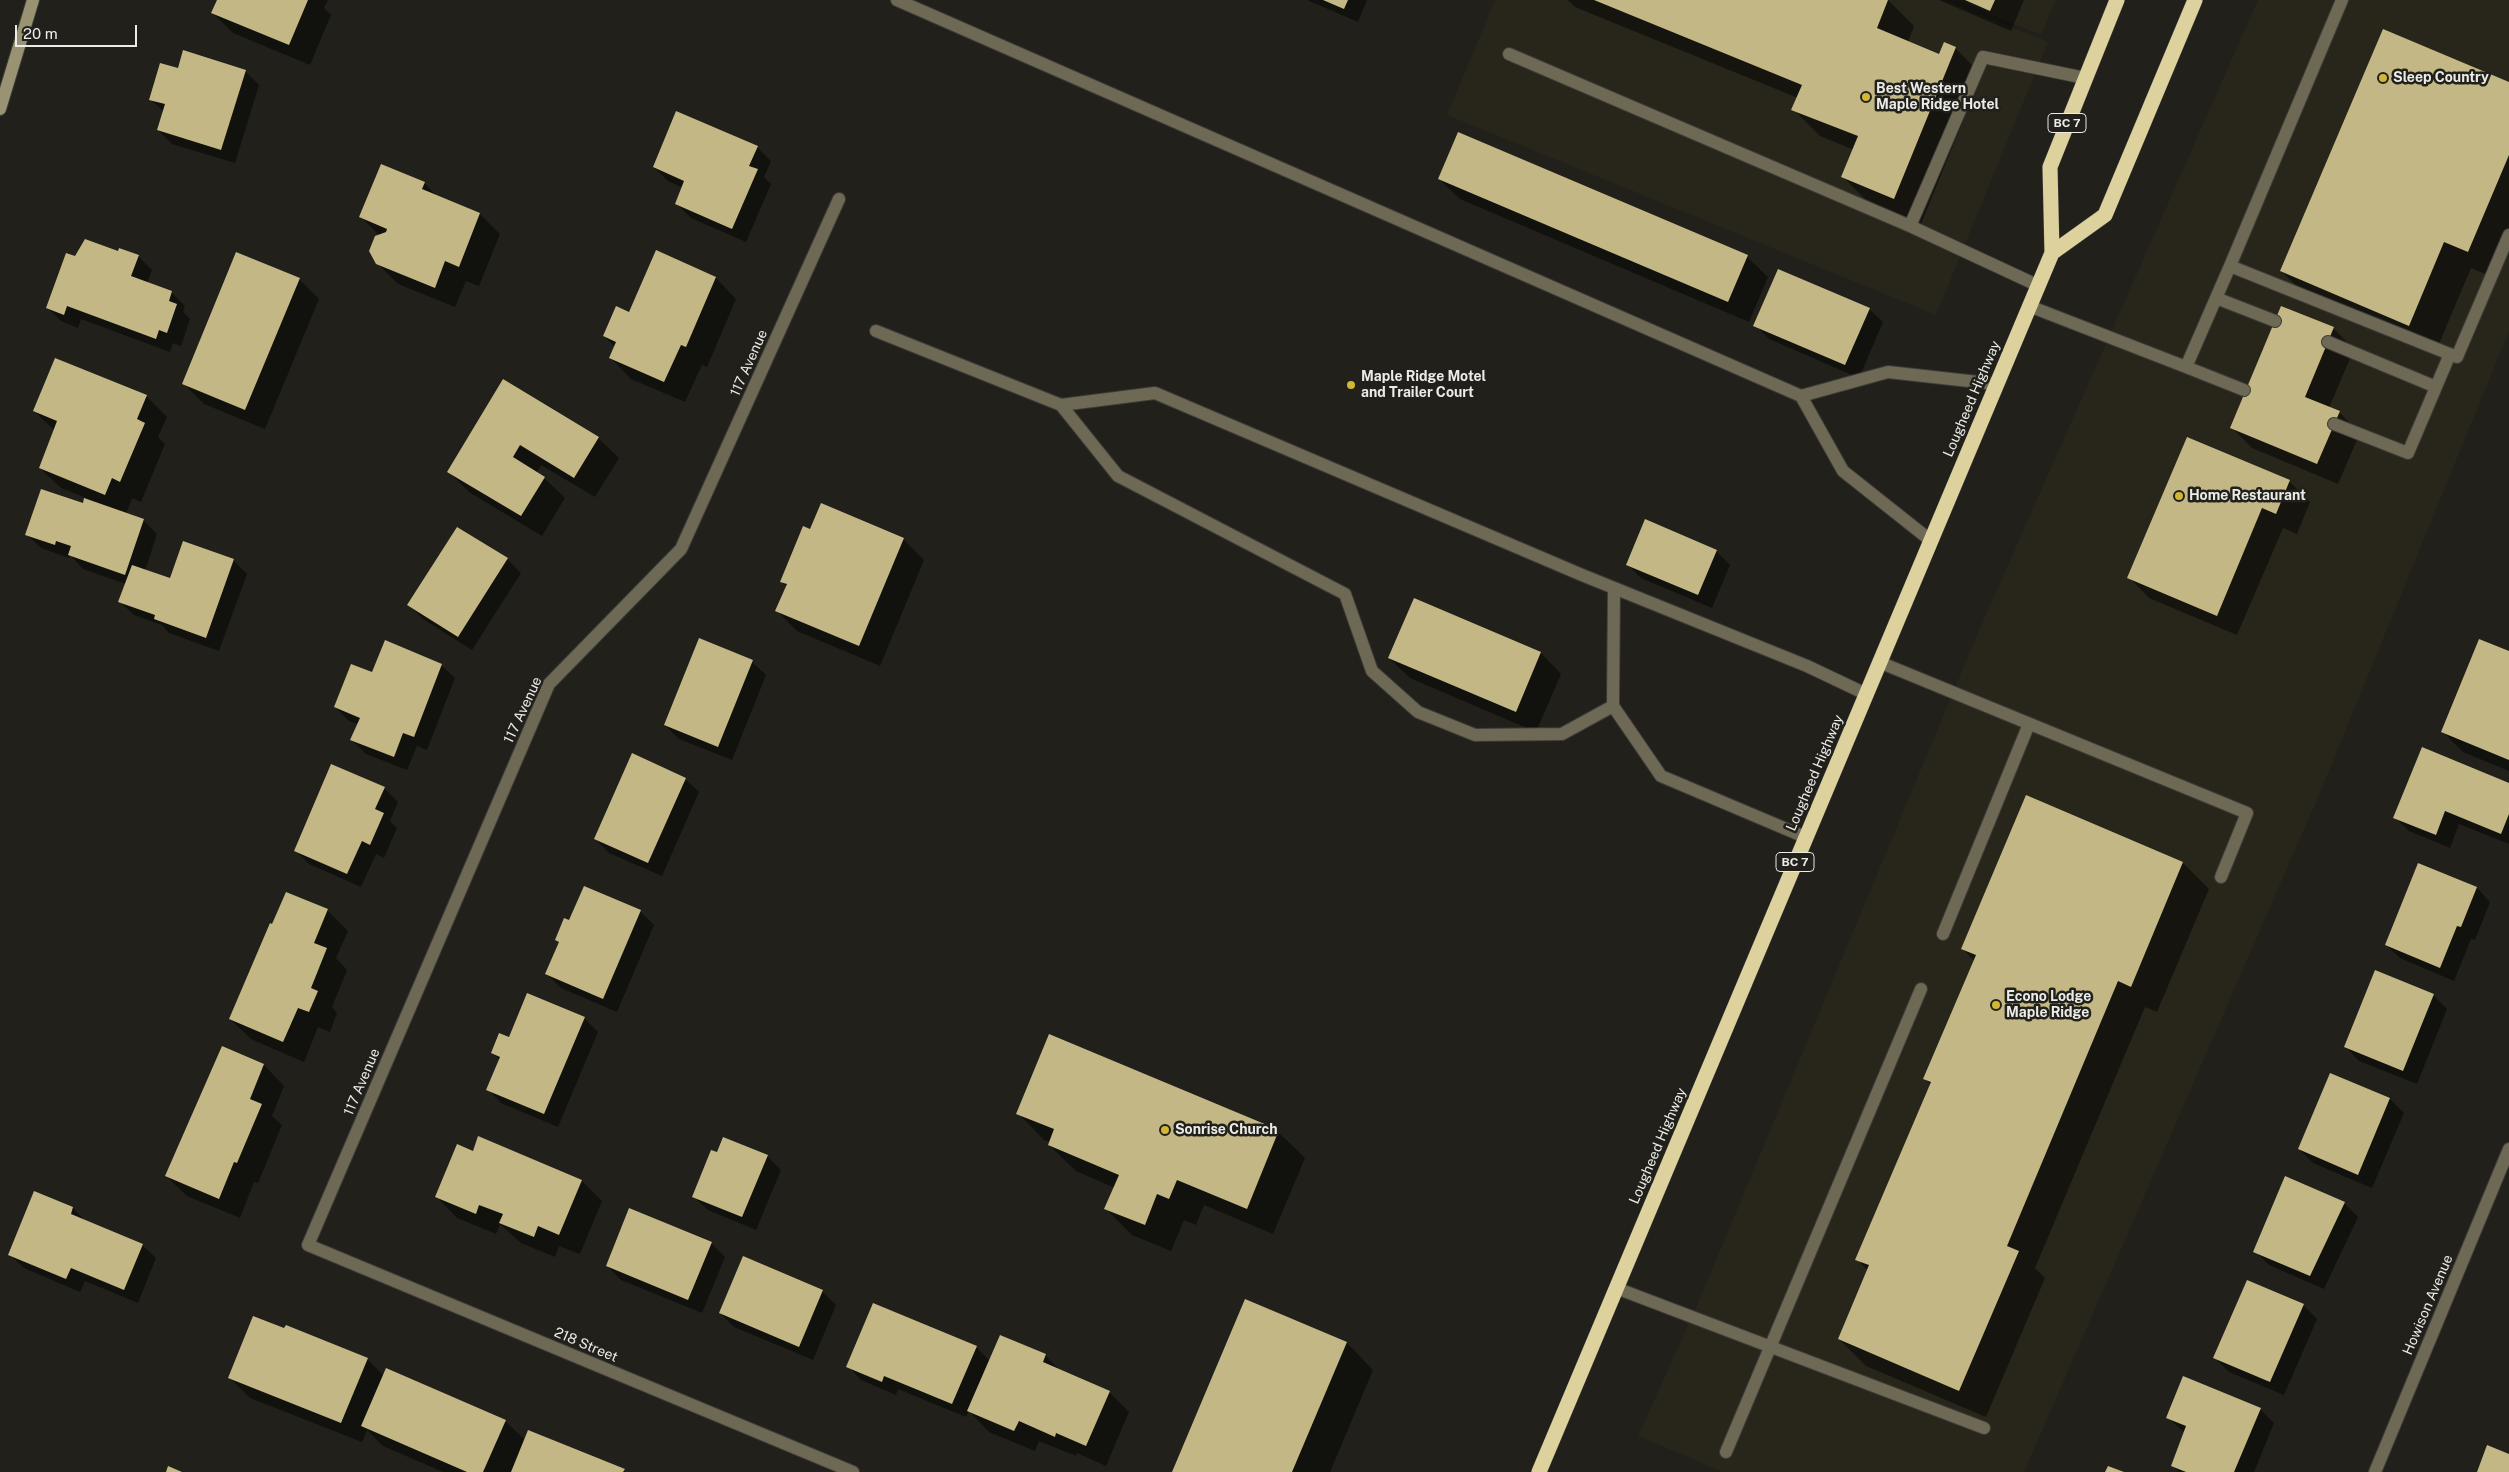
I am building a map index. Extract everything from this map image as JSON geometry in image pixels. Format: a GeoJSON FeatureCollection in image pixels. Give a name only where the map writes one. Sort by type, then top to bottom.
{"type":"FeatureCollection","features":[{"type":"Feature","properties":{"kind":"highway","name":"Lougheed Highway"},"geometry":{"type":"LineString","coordinates":[[1539,1472],[2052,253],[2050,167],[2117,0]]}},
{"type":"Feature","properties":{"kind":"highway"},"geometry":{"type":"LineString","coordinates":[[2052,253],[2105,216],[2195,0]]}},
{"type":"Feature","properties":{"kind":"street"},"geometry":{"type":"LineString","coordinates":[[0,109],[33,0]]}},
{"type":"Feature","properties":{"kind":"street"},"geometry":{"type":"LineString","coordinates":[[898,0],[1801,396],[1843,471],[1930,540]]}},
{"type":"Feature","properties":{"kind":"street"},"geometry":{"type":"LineString","coordinates":[[2186,367],[2342,0]]}},
{"type":"Feature","properties":{"kind":"street"},"geometry":{"type":"LineString","coordinates":[[1509,54],[1910,226],[2039,286]]}},
{"type":"Feature","properties":{"kind":"street"},"geometry":{"type":"LineString","coordinates":[[1910,226],[1983,58],[2085,78]]}},
{"type":"Feature","properties":{"kind":"street","name":"117 Avenue"},"geometry":{"type":"LineString","coordinates":[[308,1246],[549,684],[681,549],[839,199]]}},
{"type":"Feature","properties":{"kind":"street"},"geometry":{"type":"LineString","coordinates":[[2230,266],[2457,357],[2509,235]]}},
{"type":"Feature","properties":{"kind":"street"},"geometry":{"type":"LineString","coordinates":[[2216,298],[2275,321]]}},
{"type":"Feature","properties":{"kind":"street"},"geometry":{"type":"LineString","coordinates":[[2029,306],[2244,390]]}},
{"type":"Feature","properties":{"kind":"street"},"geometry":{"type":"LineString","coordinates":[[876,330],[1061,405],[1118,476],[1345,594],[1372,671],[1418,712],[1474,735],[1562,734],[1613,706]]}},
{"type":"Feature","properties":{"kind":"street"},"geometry":{"type":"LineString","coordinates":[[2328,342],[2436,387]]}},
{"type":"Feature","properties":{"kind":"street"},"geometry":{"type":"LineString","coordinates":[[2334,424],[2408,453],[2450,354]]}},
{"type":"Feature","properties":{"kind":"street"},"geometry":{"type":"LineString","coordinates":[[1801,396],[1888,372],[1996,384]]}},
{"type":"Feature","properties":{"kind":"street"},"geometry":{"type":"LineString","coordinates":[[1061,405],[1155,393],[1614,588],[1807,666],[1866,694]]}},
{"type":"Feature","properties":{"kind":"street"},"geometry":{"type":"LineString","coordinates":[[1614,588],[1613,706],[1662,776],[1805,837]]}},
{"type":"Feature","properties":{"kind":"street"},"geometry":{"type":"LineString","coordinates":[[1879,662],[2247,813],[2221,877]]}},
{"type":"Feature","properties":{"kind":"street"},"geometry":{"type":"LineString","coordinates":[[1943,934],[2029,724]]}},
{"type":"Feature","properties":{"kind":"street"},"geometry":{"type":"LineString","coordinates":[[1726,1452],[1921,988]]}},
{"type":"Feature","properties":{"kind":"street","name":"Howison Avenue"},"geometry":{"type":"LineString","coordinates":[[2375,1472],[2509,1149]]}},
{"type":"Feature","properties":{"kind":"street","name":"218 Street"},"geometry":{"type":"LineString","coordinates":[[308,1246],[853,1472]]}},
{"type":"Feature","properties":{"kind":"street"},"geometry":{"type":"LineString","coordinates":[[1616,1288],[1984,1428]]}},
{"type":"Feature","properties":{"kind":"shaded area"},"geometry":{"type":"Polygon","coordinates":[[[1495,0],[1944,0],[2048,42],[1936,315],[1447,115],[1495,0]]]}},
{"type":"Feature","properties":{"kind":"shaded area"},"geometry":{"type":"Polygon","coordinates":[[[1956,0],[2056,0],[2041,35],[1956,0]]]}},
{"type":"Feature","properties":{"kind":"shaded area"},"geometry":{"type":"Polygon","coordinates":[[[2258,0],[2509,0],[2509,331],[2322,788],[2024,1472],[1723,1472],[1638,1436],[1698,1303],[1977,635],[2258,0]]]}},
{"type":"Feature","properties":{"kind":"building"},"geometry":{"type":"Polygon","coordinates":[[[217,0],[308,0],[289,45],[211,13],[217,0]]]}},
{"type":"Feature","properties":{"kind":"building"},"geometry":{"type":"Polygon","coordinates":[[[1323,0],[1348,0],[1344,9],[1323,0]]]}},
{"type":"Feature","properties":{"kind":"building","name":"Best Western Maple Ridge Hotel"},"geometry":{"type":"Polygon","coordinates":[[[1594,0],[1888,0],[1877,28],[1939,54],[1944,42],[1956,47],[1894,199],[1841,177],[1858,136],[1791,110],[1802,85],[1594,0]]]}},
{"type":"Feature","properties":{"kind":"building"},"geometry":{"type":"Polygon","coordinates":[[[1965,0],[1995,0],[1990,11],[1965,0]]]}},
{"type":"Feature","properties":{"kind":"building"},"geometry":{"type":"Polygon","coordinates":[[[2383,29],[2509,82],[2509,155],[2468,252],[2444,242],[2409,326],[2280,271],[2383,29]]]}},
{"type":"Feature","properties":{"kind":"building"},"geometry":{"type":"Polygon","coordinates":[[[183,50],[246,70],[221,150],[157,130],[165,104],[149,100],[160,63],[178,68],[183,50]]]}},
{"type":"Feature","properties":{"kind":"building"},"geometry":{"type":"Polygon","coordinates":[[[676,111],[758,146],[749,166],[758,169],[732,229],[675,204],[684,181],[653,167],[676,111]]]}},
{"type":"Feature","properties":{"kind":"building"},"geometry":{"type":"Polygon","coordinates":[[[1458,132],[1748,255],[1728,302],[1438,179],[1458,132]]]}},
{"type":"Feature","properties":{"kind":"building"},"geometry":{"type":"Polygon","coordinates":[[[381,164],[425,182],[422,189],[480,213],[459,267],[445,261],[435,288],[376,264],[369,251],[375,236],[386,232],[387,229],[359,217],[381,164]]]}},
{"type":"Feature","properties":{"kind":"building"},"geometry":{"type":"Polygon","coordinates":[[[85,239],[118,251],[119,248],[139,255],[131,276],[172,291],[169,301],[177,304],[167,333],[159,330],[156,339],[67,306],[64,315],[46,308],[66,253],[75,256],[85,239]]]}},
{"type":"Feature","properties":{"kind":"building"},"geometry":{"type":"Polygon","coordinates":[[[656,250],[716,277],[686,347],[681,345],[664,382],[609,358],[616,342],[603,336],[616,306],[629,312],[656,250]]]}},
{"type":"Feature","properties":{"kind":"building"},"geometry":{"type":"Polygon","coordinates":[[[236,252],[300,278],[245,410],[182,384],[236,252]]]}},
{"type":"Feature","properties":{"kind":"building"},"geometry":{"type":"Polygon","coordinates":[[[1778,269],[1870,308],[1845,365],[1753,326],[1778,269]]]}},
{"type":"Feature","properties":{"kind":"building"},"geometry":{"type":"Polygon","coordinates":[[[2281,306],[2334,327],[2305,397],[2340,411],[2317,464],[2230,428],[2281,306]]]}},
{"type":"Feature","properties":{"kind":"building"},"geometry":{"type":"Polygon","coordinates":[[[55,358],[147,395],[137,419],[145,423],[120,482],[112,478],[105,495],[39,468],[57,421],[33,411],[55,358]]]}},
{"type":"Feature","properties":{"kind":"building"},"geometry":{"type":"Polygon","coordinates":[[[503,379],[599,437],[574,478],[520,445],[513,457],[545,477],[521,516],[447,472],[503,379]]]}},
{"type":"Feature","properties":{"kind":"building"},"geometry":{"type":"Polygon","coordinates":[[[2187,437],[2290,480],[2276,514],[2262,508],[2217,616],[2127,578],[2187,437]]]}},
{"type":"Feature","properties":{"kind":"building"},"geometry":{"type":"Polygon","coordinates":[[[41,489],[83,503],[84,498],[144,519],[125,575],[68,555],[71,546],[56,541],[55,545],[25,535],[41,489]]]}},
{"type":"Feature","properties":{"kind":"building"},"geometry":{"type":"Polygon","coordinates":[[[821,503],[904,538],[859,646],[775,611],[787,584],[780,582],[803,526],[810,529],[821,503]]]}},
{"type":"Feature","properties":{"kind":"building"},"geometry":{"type":"Polygon","coordinates":[[[1645,519],[1717,550],[1698,595],[1626,565],[1645,519]]]}},
{"type":"Feature","properties":{"kind":"building"},"geometry":{"type":"Polygon","coordinates":[[[457,527],[508,558],[458,637],[407,605],[457,527]]]}},
{"type":"Feature","properties":{"kind":"building"},"geometry":{"type":"Polygon","coordinates":[[[183,541],[234,559],[206,638],[154,619],[155,615],[118,602],[132,565],[170,578],[183,541]]]}},
{"type":"Feature","properties":{"kind":"building"},"geometry":{"type":"Polygon","coordinates":[[[1414,598],[1541,652],[1516,712],[1388,658],[1414,598]]]}},
{"type":"Feature","properties":{"kind":"building"},"geometry":{"type":"Polygon","coordinates":[[[699,638],[753,660],[718,747],[664,725],[699,638]]]}},
{"type":"Feature","properties":{"kind":"building"},"geometry":{"type":"Polygon","coordinates":[[[2479,639],[2509,651],[2509,760],[2441,732],[2479,639]]]}},
{"type":"Feature","properties":{"kind":"building"},"geometry":{"type":"Polygon","coordinates":[[[385,640],[442,664],[414,737],[403,733],[394,757],[350,740],[360,718],[334,707],[351,664],[372,672],[385,640]]]}},
{"type":"Feature","properties":{"kind":"building"},"geometry":{"type":"Polygon","coordinates":[[[2422,747],[2509,783],[2509,814],[2501,834],[2445,811],[2436,835],[2393,818],[2422,747]]]}},
{"type":"Feature","properties":{"kind":"building"},"geometry":{"type":"Polygon","coordinates":[[[632,753],[686,778],[648,863],[594,839],[632,753]]]}},
{"type":"Feature","properties":{"kind":"building"},"geometry":{"type":"Polygon","coordinates":[[[331,764],[385,787],[375,809],[384,813],[370,845],[362,841],[347,874],[294,851],[331,764]]]}},
{"type":"Feature","properties":{"kind":"building"},"geometry":{"type":"Polygon","coordinates":[[[2026,795],[2183,862],[2131,987],[2118,981],[2007,1246],[2019,1251],[1959,1391],[1838,1339],[1869,1265],[1855,1260],[1931,1082],[1923,1079],[1976,955],[1961,949],[2026,795]]]}},
{"type":"Feature","properties":{"kind":"building"},"geometry":{"type":"Polygon","coordinates":[[[2418,863],[2477,887],[2461,927],[2457,926],[2440,968],[2385,945],[2418,863]]]}},
{"type":"Feature","properties":{"kind":"building"},"geometry":{"type":"Polygon","coordinates":[[[584,886],[641,910],[603,999],[545,974],[559,942],[555,940],[564,918],[569,920],[584,886]]]}},
{"type":"Feature","properties":{"kind":"building"},"geometry":{"type":"Polygon","coordinates":[[[286,892],[328,909],[314,943],[327,948],[311,988],[318,991],[309,1012],[298,1008],[283,1042],[229,1019],[270,923],[272,924],[286,892]]]}},
{"type":"Feature","properties":{"kind":"building"},"geometry":{"type":"Polygon","coordinates":[[[2375,970],[2434,994],[2403,1071],[2344,1047],[2375,970]]]}},
{"type":"Feature","properties":{"kind":"building"},"geometry":{"type":"Polygon","coordinates":[[[527,993],[585,1017],[544,1114],[486,1090],[500,1057],[491,1053],[499,1033],[509,1037],[527,993]]]}},
{"type":"Feature","properties":{"kind":"building","name":"Sonrise Church"},"geometry":{"type":"Polygon","coordinates":[[[1049,1034],[1279,1130],[1247,1209],[1177,1180],[1169,1199],[1157,1194],[1145,1225],[1104,1209],[1119,1175],[1048,1145],[1054,1129],[1016,1114],[1049,1034]]]}},
{"type":"Feature","properties":{"kind":"building"},"geometry":{"type":"Polygon","coordinates":[[[222,1046],[264,1064],[250,1099],[262,1104],[237,1163],[234,1162],[219,1199],[165,1176],[222,1046]]]}},
{"type":"Feature","properties":{"kind":"building"},"geometry":{"type":"Polygon","coordinates":[[[2330,1073],[2390,1098],[2358,1175],[2298,1149],[2330,1073]]]}},
{"type":"Feature","properties":{"kind":"building"},"geometry":{"type":"Polygon","coordinates":[[[478,1136],[582,1180],[559,1235],[538,1226],[534,1237],[499,1223],[503,1214],[479,1205],[476,1214],[435,1197],[457,1144],[473,1151],[478,1136]]]}},
{"type":"Feature","properties":{"kind":"building"},"geometry":{"type":"Polygon","coordinates":[[[723,1137],[768,1155],[742,1217],[692,1197],[711,1150],[717,1152],[723,1137]]]}},
{"type":"Feature","properties":{"kind":"building"},"geometry":{"type":"Polygon","coordinates":[[[2285,1176],[2345,1202],[2310,1276],[2253,1252],[2285,1176]]]}},
{"type":"Feature","properties":{"kind":"building"},"geometry":{"type":"Polygon","coordinates":[[[34,1191],[73,1207],[71,1214],[143,1244],[124,1290],[71,1268],[66,1279],[8,1255],[34,1191]]]}},
{"type":"Feature","properties":{"kind":"building"},"geometry":{"type":"Polygon","coordinates":[[[629,1208],[712,1242],[688,1300],[606,1266],[629,1208]]]}},
{"type":"Feature","properties":{"kind":"building"},"geometry":{"type":"Polygon","coordinates":[[[743,1256],[823,1290],[799,1347],[719,1313],[743,1256]]]}},
{"type":"Feature","properties":{"kind":"building"},"geometry":{"type":"Polygon","coordinates":[[[2247,1280],[2304,1304],[2270,1382],[2213,1358],[2247,1280]]]}},
{"type":"Feature","properties":{"kind":"building"},"geometry":{"type":"Polygon","coordinates":[[[1245,1299],[1347,1342],[1292,1472],[1172,1472],[1245,1299]]]}},
{"type":"Feature","properties":{"kind":"building"},"geometry":{"type":"Polygon","coordinates":[[[873,1303],[977,1346],[952,1404],[884,1376],[882,1382],[846,1367],[873,1303]]]}},
{"type":"Feature","properties":{"kind":"building"},"geometry":{"type":"Polygon","coordinates":[[[253,1316],[284,1328],[286,1325],[368,1358],[341,1423],[228,1378],[253,1316]]]}},
{"type":"Feature","properties":{"kind":"building"},"geometry":{"type":"Polygon","coordinates":[[[1000,1335],[1046,1354],[1043,1362],[1110,1391],[1086,1446],[1056,1433],[1055,1437],[1019,1421],[1014,1431],[967,1411],[1000,1335]]]}},
{"type":"Feature","properties":{"kind":"building"},"geometry":{"type":"Polygon","coordinates":[[[386,1368],[506,1420],[483,1472],[467,1472],[361,1426],[386,1368]]]}},
{"type":"Feature","properties":{"kind":"building"},"geometry":{"type":"Polygon","coordinates":[[[2183,1376],[2261,1408],[2234,1472],[2186,1472],[2171,1466],[2186,1426],[2166,1418],[2183,1376]]]}},
{"type":"Feature","properties":{"kind":"building"},"geometry":{"type":"Polygon","coordinates":[[[528,1430],[625,1469],[623,1472],[511,1472],[528,1430]]]}},
{"type":"Feature","properties":{"kind":"building"},"geometry":{"type":"Polygon","coordinates":[[[2487,1445],[2509,1454],[2509,1472],[2477,1472],[2487,1445]]]}},
{"type":"Feature","properties":{"kind":"building"},"geometry":{"type":"Polygon","coordinates":[[[168,1466],[182,1472],[166,1472],[168,1466]]]}},
{"type":"Feature","properties":{"kind":"building"},"geometry":{"type":"Polygon","coordinates":[[[2108,1466],[2124,1472],[2105,1472],[2108,1466]]]}},
{"type":"Feature","properties":{"kind":"place","name":"Sleep Country"},"geometry":{"type":"Point","coordinates":[2383,78]}},
{"type":"Feature","properties":{"kind":"place","name":"Best Western Maple Ridge Hotel"},"geometry":{"type":"Point","coordinates":[1866,97]}},
{"type":"Feature","properties":{"kind":"place","name":"Maple Ridge Motel and Trailer Court"},"geometry":{"type":"Point","coordinates":[1351,385]}},
{"type":"Feature","properties":{"kind":"place","name":"Home Restaurant"},"geometry":{"type":"Point","coordinates":[2179,496]}},
{"type":"Feature","properties":{"kind":"place","name":"Econo Lodge Maple Ridge"},"geometry":{"type":"Point","coordinates":[1996,1005]}},
{"type":"Feature","properties":{"kind":"place","name":"Sonrise Church"},"geometry":{"type":"Point","coordinates":[1165,1130]}}]}
